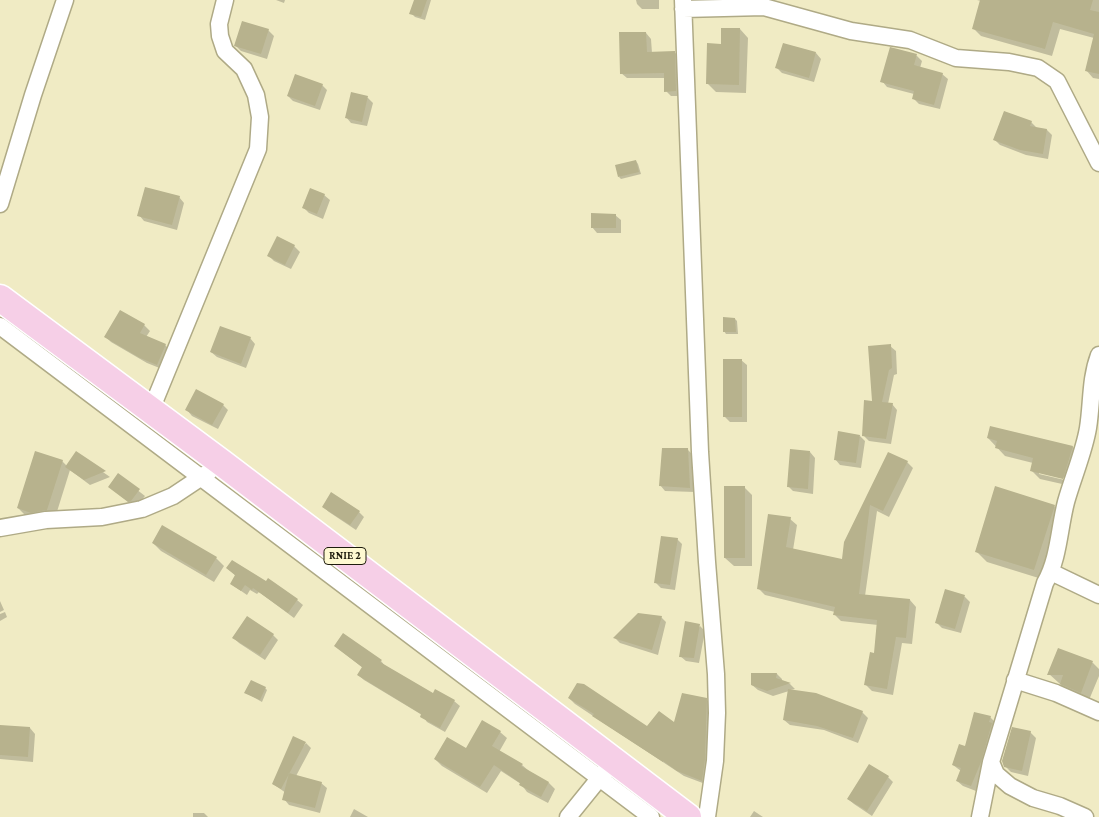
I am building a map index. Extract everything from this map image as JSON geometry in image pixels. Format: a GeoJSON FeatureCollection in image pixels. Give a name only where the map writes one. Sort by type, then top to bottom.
{"type":"FeatureCollection","features":[{"type":"Feature","properties":{"kind":"highway","name":"RNIE 2"},"geometry":{"type":"LineString","coordinates":[[0,298],[151,410],[212,470],[606,770],[688,817]]}},
{"type":"Feature","properties":{"kind":"street"},"geometry":{"type":"LineString","coordinates":[[0,204],[33,95],[65,0]]}},
{"type":"Feature","properties":{"kind":"street"},"geometry":{"type":"LineString","coordinates":[[151,410],[258,149],[260,118],[256,95],[244,69],[225,51],[220,36],[219,24],[225,0]]}},
{"type":"Feature","properties":{"kind":"street"},"geometry":{"type":"LineString","coordinates":[[707,817],[715,760],[716,693],[700,452],[683,4],[764,7],[851,31],[910,40],[956,58],[1009,62],[1038,68],[1057,82],[1099,163]]}},
{"type":"Feature","properties":{"kind":"street"},"geometry":{"type":"LineString","coordinates":[[0,326],[212,470],[173,496],[142,509],[102,517],[46,520],[0,528]]}},
{"type":"Feature","properties":{"kind":"street"},"geometry":{"type":"LineString","coordinates":[[980,817],[991,762],[1045,583],[1051,572],[1062,530],[1066,504],[1088,429],[1094,369],[1099,355]]}},
{"type":"Feature","properties":{"kind":"street"},"geometry":{"type":"LineString","coordinates":[[1051,572],[1099,595]]}},
{"type":"Feature","properties":{"kind":"street"},"geometry":{"type":"LineString","coordinates":[[1015,680],[1056,693],[1099,712]]}},
{"type":"Feature","properties":{"kind":"street"},"geometry":{"type":"LineString","coordinates":[[991,762],[996,774],[1010,786],[1033,798],[1060,806],[1084,817]]}},
{"type":"Feature","properties":{"kind":"street"},"geometry":{"type":"LineString","coordinates":[[568,817],[606,770],[651,817]]}},
{"type":"Feature","properties":{"kind":"building"},"geometry":{"type":"Polygon","coordinates":[[[414,0],[427,0],[421,17],[409,14],[414,0]]]}},
{"type":"Feature","properties":{"kind":"building"},"geometry":{"type":"Polygon","coordinates":[[[980,0],[1093,0],[1090,10],[1099,12],[1099,74],[1085,71],[1094,34],[1053,22],[1045,49],[972,29],[980,0]]]}},
{"type":"Feature","properties":{"kind":"building"},"geometry":{"type":"Polygon","coordinates":[[[242,21],[269,29],[261,54],[234,46],[242,21]]]}},
{"type":"Feature","properties":{"kind":"building"},"geometry":{"type":"Polygon","coordinates":[[[721,28],[740,28],[739,85],[706,84],[707,43],[721,44],[721,28]]]}},
{"type":"Feature","properties":{"kind":"building"},"geometry":{"type":"Polygon","coordinates":[[[619,32],[646,32],[647,52],[675,51],[676,91],[664,92],[664,73],[620,74],[619,32]]]}},
{"type":"Feature","properties":{"kind":"building"},"geometry":{"type":"Polygon","coordinates":[[[783,43],[816,52],[809,78],[775,68],[783,43]]]}},
{"type":"Feature","properties":{"kind":"building"},"geometry":{"type":"Polygon","coordinates":[[[890,47],[917,54],[914,65],[943,73],[934,105],[912,99],[914,91],[880,82],[890,47]]]}},
{"type":"Feature","properties":{"kind":"building"},"geometry":{"type":"Polygon","coordinates":[[[295,74],[323,84],[315,106],[287,96],[295,74]]]}},
{"type":"Feature","properties":{"kind":"building"},"geometry":{"type":"Polygon","coordinates":[[[351,92],[368,96],[362,122],[345,118],[351,92]]]}},
{"type":"Feature","properties":{"kind":"building"},"geometry":{"type":"Polygon","coordinates":[[[1004,111],[1032,121],[1030,126],[1047,129],[1043,154],[1020,150],[993,140],[1004,111]]]}},
{"type":"Feature","properties":{"kind":"building"},"geometry":{"type":"Polygon","coordinates":[[[636,160],[639,172],[618,177],[615,165],[636,160]]]}},
{"type":"Feature","properties":{"kind":"building"},"geometry":{"type":"Polygon","coordinates":[[[145,187],[180,196],[172,225],[137,216],[145,187]]]}},
{"type":"Feature","properties":{"kind":"building"},"geometry":{"type":"Polygon","coordinates":[[[310,188],[325,194],[317,214],[302,208],[310,188]]]}},
{"type":"Feature","properties":{"kind":"building"},"geometry":{"type":"Polygon","coordinates":[[[591,213],[616,214],[616,228],[591,228],[591,213]]]}},
{"type":"Feature","properties":{"kind":"building"},"geometry":{"type":"Polygon","coordinates":[[[277,236],[295,245],[285,265],[267,256],[277,236]]]}},
{"type":"Feature","properties":{"kind":"building"},"geometry":{"type":"Polygon","coordinates":[[[120,310],[145,324],[140,333],[166,344],[157,365],[140,358],[104,337],[120,310]]]}},
{"type":"Feature","properties":{"kind":"building"},"geometry":{"type":"Polygon","coordinates":[[[723,317],[735,318],[736,332],[723,332],[723,317]]]}},
{"type":"Feature","properties":{"kind":"building"},"geometry":{"type":"Polygon","coordinates":[[[220,326],[251,337],[241,364],[210,352],[220,326]]]}},
{"type":"Feature","properties":{"kind":"building"},"geometry":{"type":"Polygon","coordinates":[[[891,344],[892,368],[889,370],[882,402],[893,403],[886,439],[862,436],[864,400],[872,401],[868,346],[891,344]]]}},
{"type":"Feature","properties":{"kind":"building"},"geometry":{"type":"Polygon","coordinates":[[[723,359],[742,359],[742,417],[723,417],[723,359]]]}},
{"type":"Feature","properties":{"kind":"building"},"geometry":{"type":"Polygon","coordinates":[[[196,389],[224,404],[212,425],[185,410],[196,389]]]}},
{"type":"Feature","properties":{"kind":"building"},"geometry":{"type":"Polygon","coordinates":[[[990,426],[1073,446],[1063,479],[1030,471],[1033,458],[995,448],[997,441],[987,438],[990,426]]]}},
{"type":"Feature","properties":{"kind":"building"},"geometry":{"type":"Polygon","coordinates":[[[838,431],[860,435],[856,463],[834,460],[838,431]]]}},
{"type":"Feature","properties":{"kind":"building"},"geometry":{"type":"Polygon","coordinates":[[[662,448],[688,448],[690,488],[659,486],[662,448]]]}},
{"type":"Feature","properties":{"kind":"building"},"geometry":{"type":"Polygon","coordinates":[[[790,449],[810,451],[808,489],[787,487],[790,449]]]}},
{"type":"Feature","properties":{"kind":"building"},"geometry":{"type":"Polygon","coordinates":[[[35,451],[63,460],[47,510],[31,513],[17,508],[35,451]]]}},
{"type":"Feature","properties":{"kind":"building"},"geometry":{"type":"Polygon","coordinates":[[[76,451],[106,471],[84,480],[65,467],[76,451]]]}},
{"type":"Feature","properties":{"kind":"building"},"geometry":{"type":"Polygon","coordinates":[[[888,452],[908,461],[883,511],[870,505],[859,594],[910,599],[906,638],[896,637],[887,689],[864,685],[870,652],[874,653],[877,620],[833,615],[835,607],[757,589],[768,514],[791,517],[786,547],[842,559],[844,542],[888,452]]]}},
{"type":"Feature","properties":{"kind":"building"},"geometry":{"type":"Polygon","coordinates":[[[118,473],[140,489],[131,501],[128,502],[108,487],[118,473]]]}},
{"type":"Feature","properties":{"kind":"building"},"geometry":{"type":"Polygon","coordinates":[[[724,486],[745,486],[745,558],[724,558],[724,486]]]}},
{"type":"Feature","properties":{"kind":"building"},"geometry":{"type":"Polygon","coordinates":[[[995,486],[1055,505],[1034,570],[975,552],[995,486]]]}},
{"type":"Feature","properties":{"kind":"building"},"geometry":{"type":"Polygon","coordinates":[[[331,492],[360,511],[350,525],[322,507],[331,492]]]}},
{"type":"Feature","properties":{"kind":"building"},"geometry":{"type":"Polygon","coordinates":[[[162,525],[217,557],[206,575],[152,543],[162,525]]]}},
{"type":"Feature","properties":{"kind":"building"},"geometry":{"type":"Polygon","coordinates":[[[661,536],[678,538],[670,585],[654,583],[661,536]]]}},
{"type":"Feature","properties":{"kind":"building"},"geometry":{"type":"Polygon","coordinates":[[[232,560],[266,581],[268,578],[298,599],[288,613],[253,588],[252,590],[245,585],[241,591],[230,584],[235,575],[226,568],[232,560]]]}},
{"type":"Feature","properties":{"kind":"building"},"geometry":{"type":"Polygon","coordinates":[[[945,589],[965,595],[955,629],[935,623],[945,589]]]}},
{"type":"Feature","properties":{"kind":"building"},"geometry":{"type":"Polygon","coordinates":[[[638,613],[662,616],[652,650],[613,638],[638,613]]]}},
{"type":"Feature","properties":{"kind":"building"},"geometry":{"type":"Polygon","coordinates":[[[247,616],[274,634],[260,655],[232,638],[247,616]]]}},
{"type":"Feature","properties":{"kind":"building"},"geometry":{"type":"Polygon","coordinates":[[[685,621],[700,624],[694,658],[679,657],[685,621]]]}},
{"type":"Feature","properties":{"kind":"building"},"geometry":{"type":"Polygon","coordinates":[[[343,633],[382,660],[380,662],[433,693],[435,689],[455,700],[440,728],[420,717],[421,714],[357,675],[362,667],[334,646],[343,633]]]}},
{"type":"Feature","properties":{"kind":"building"},"geometry":{"type":"Polygon","coordinates":[[[1058,648],[1093,661],[1081,693],[1060,684],[1063,675],[1047,675],[1058,648]]]}},
{"type":"Feature","properties":{"kind":"building"},"geometry":{"type":"Polygon","coordinates":[[[751,673],[777,673],[776,678],[791,683],[767,691],[751,685],[751,673]]]}},
{"type":"Feature","properties":{"kind":"building"},"geometry":{"type":"Polygon","coordinates":[[[251,680],[266,687],[260,700],[244,693],[251,680]]]}},
{"type":"Feature","properties":{"kind":"building"},"geometry":{"type":"Polygon","coordinates":[[[577,683],[584,684],[647,726],[659,711],[674,722],[682,693],[707,698],[705,760],[702,781],[677,771],[592,716],[594,714],[568,698],[577,683]]]}},
{"type":"Feature","properties":{"kind":"building"},"geometry":{"type":"Polygon","coordinates":[[[788,689],[816,693],[863,711],[853,738],[817,726],[783,720],[788,689]]]}},
{"type":"Feature","properties":{"kind":"building"},"geometry":{"type":"Polygon","coordinates":[[[974,712],[991,716],[989,722],[992,723],[981,762],[971,786],[956,781],[961,768],[952,765],[959,744],[965,746],[974,712]]]}},
{"type":"Feature","properties":{"kind":"building"},"geometry":{"type":"Polygon","coordinates":[[[482,720],[501,731],[492,746],[549,782],[541,797],[519,785],[520,783],[494,765],[480,787],[434,759],[447,737],[466,748],[482,720]]]}},
{"type":"Feature","properties":{"kind":"building"},"geometry":{"type":"Polygon","coordinates":[[[0,725],[30,727],[28,757],[0,755],[0,725]]]}},
{"type":"Feature","properties":{"kind":"building"},"geometry":{"type":"Polygon","coordinates":[[[1012,727],[1031,731],[1022,771],[1004,767],[1002,761],[1012,727]]]}},
{"type":"Feature","properties":{"kind":"building"},"geometry":{"type":"Polygon","coordinates":[[[293,736],[306,742],[281,789],[272,784],[293,736]]]}},
{"type":"Feature","properties":{"kind":"building"},"geometry":{"type":"Polygon","coordinates":[[[869,764],[889,776],[867,811],[847,799],[869,764]]]}},
{"type":"Feature","properties":{"kind":"building"},"geometry":{"type":"Polygon","coordinates":[[[289,773],[322,782],[315,808],[282,800],[289,773]]]}}]}
